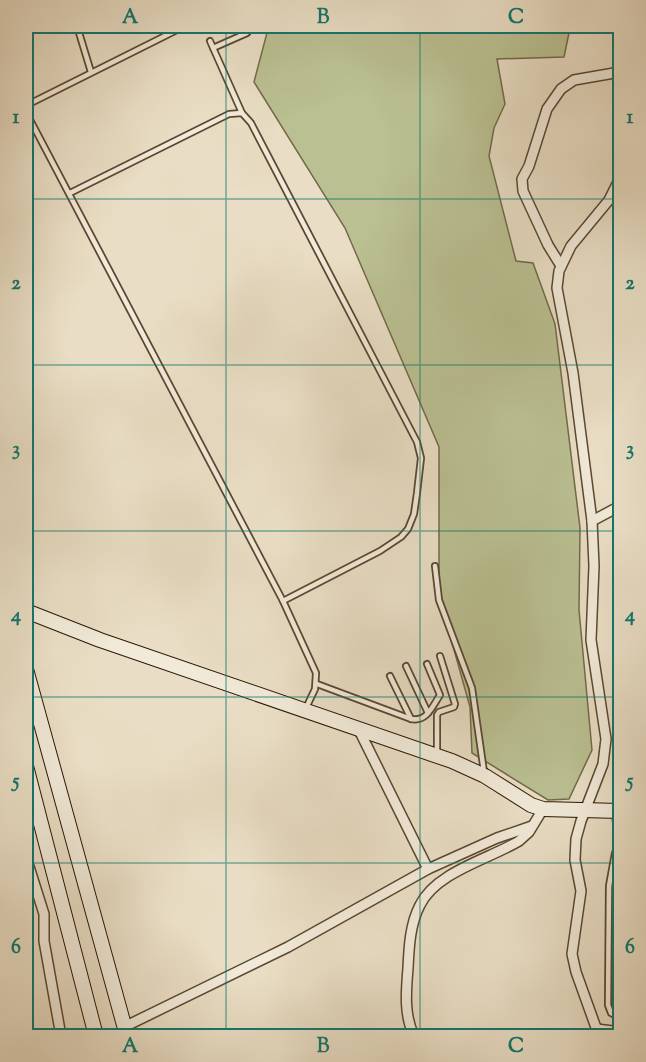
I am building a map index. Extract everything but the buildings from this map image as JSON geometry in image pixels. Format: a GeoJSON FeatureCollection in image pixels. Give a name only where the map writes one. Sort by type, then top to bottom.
{"type":"FeatureCollection","features":[{"type":"Feature","properties":{"kind":"street"},"geometry":{"type":"LineString","coordinates":[[561,266],[548,245],[523,191],[522,179],[529,166],[544,116],[561,89],[574,80],[621,72]]}},
{"type":"Feature","properties":{"kind":"street"},"geometry":{"type":"LineString","coordinates":[[621,178],[609,200],[571,246],[561,266],[557,288],[574,380],[592,521],[594,580],[591,640],[606,739],[603,764],[576,839],[575,860],[581,891],[572,957],[598,1033],[621,1032]]}},
{"type":"Feature","properties":{"kind":"street"},"geometry":{"type":"LineString","coordinates":[[592,521],[621,506]]}},
{"type":"Feature","properties":{"kind":"street"},"geometry":{"type":"LineString","coordinates":[[26,611],[100,640],[437,755],[485,776],[531,805],[543,809],[618,811]]}},
{"type":"Feature","properties":{"kind":"street"},"geometry":{"type":"LineString","coordinates":[[26,669],[125,1032],[288,947],[428,869],[497,838],[532,826]]}},
{"type":"Feature","properties":{"kind":"street"},"geometry":{"type":"LineString","coordinates":[[359,730],[428,869]]}},
{"type":"Feature","properties":{"kind":"street"},"geometry":{"type":"LineString","coordinates":[[26,766],[96,1036]]}},
{"type":"Feature","properties":{"kind":"street"},"geometry":{"type":"LineString","coordinates":[[414,1036],[406,1003],[410,942],[419,905],[430,890],[443,880],[525,836],[543,809]]}},
{"type":"Feature","properties":{"kind":"street"},"geometry":{"type":"LineString","coordinates":[[26,857],[44,914],[44,941],[61,1036]]}},
{"type":"Feature","properties":{"kind":"lane"},"geometry":{"type":"LineString","coordinates":[[77,26],[91,72]]}},
{"type":"Feature","properties":{"kind":"lane"},"geometry":{"type":"LineString","coordinates":[[143,26],[156,30],[165,26]]}},
{"type":"Feature","properties":{"kind":"lane"},"geometry":{"type":"LineString","coordinates":[[180,26],[177,30],[26,105],[26,112],[283,601],[314,668],[317,684],[305,710]]}},
{"type":"Feature","properties":{"kind":"lane"},"geometry":{"type":"LineString","coordinates":[[213,48],[247,33]]}},
{"type":"Feature","properties":{"kind":"lane"},"geometry":{"type":"LineString","coordinates":[[210,41],[242,113],[251,123],[417,442],[420,458],[414,514],[408,529],[401,537],[380,551],[283,601]]}},
{"type":"Feature","properties":{"kind":"lane"},"geometry":{"type":"LineString","coordinates":[[70,193],[229,114],[242,113]]}},
{"type":"Feature","properties":{"kind":"lane"},"geometry":{"type":"LineString","coordinates":[[435,566],[439,600],[472,688],[485,776]]}},
{"type":"Feature","properties":{"kind":"lane"},"geometry":{"type":"LineString","coordinates":[[437,755],[437,716],[439,712],[454,707],[455,704],[440,656]]}},
{"type":"Feature","properties":{"kind":"lane"},"geometry":{"type":"LineString","coordinates":[[317,684],[411,720],[420,720],[428,713],[440,695],[428,664]]}},
{"type":"Feature","properties":{"kind":"lane"},"geometry":{"type":"LineString","coordinates":[[406,666],[428,713]]}},
{"type":"Feature","properties":{"kind":"lane"},"geometry":{"type":"LineString","coordinates":[[390,676],[411,720]]}},
{"type":"Feature","properties":{"kind":"lane"},"geometry":{"type":"LineString","coordinates":[[618,811],[617,833],[621,843],[614,859],[609,886],[608,1005],[611,1013],[621,1018]]}},
{"type":"Feature","properties":{"kind":"green space"},"geometry":{"type":"Polygon","coordinates":[[[266,26],[549,26],[569,33],[564,57],[497,59],[505,104],[494,128],[489,156],[516,261],[533,263],[555,324],[580,528],[579,610],[592,750],[569,799],[548,800],[472,753],[470,707],[439,596],[439,447],[345,228],[254,82],[268,29],[266,26]]]}}]}
